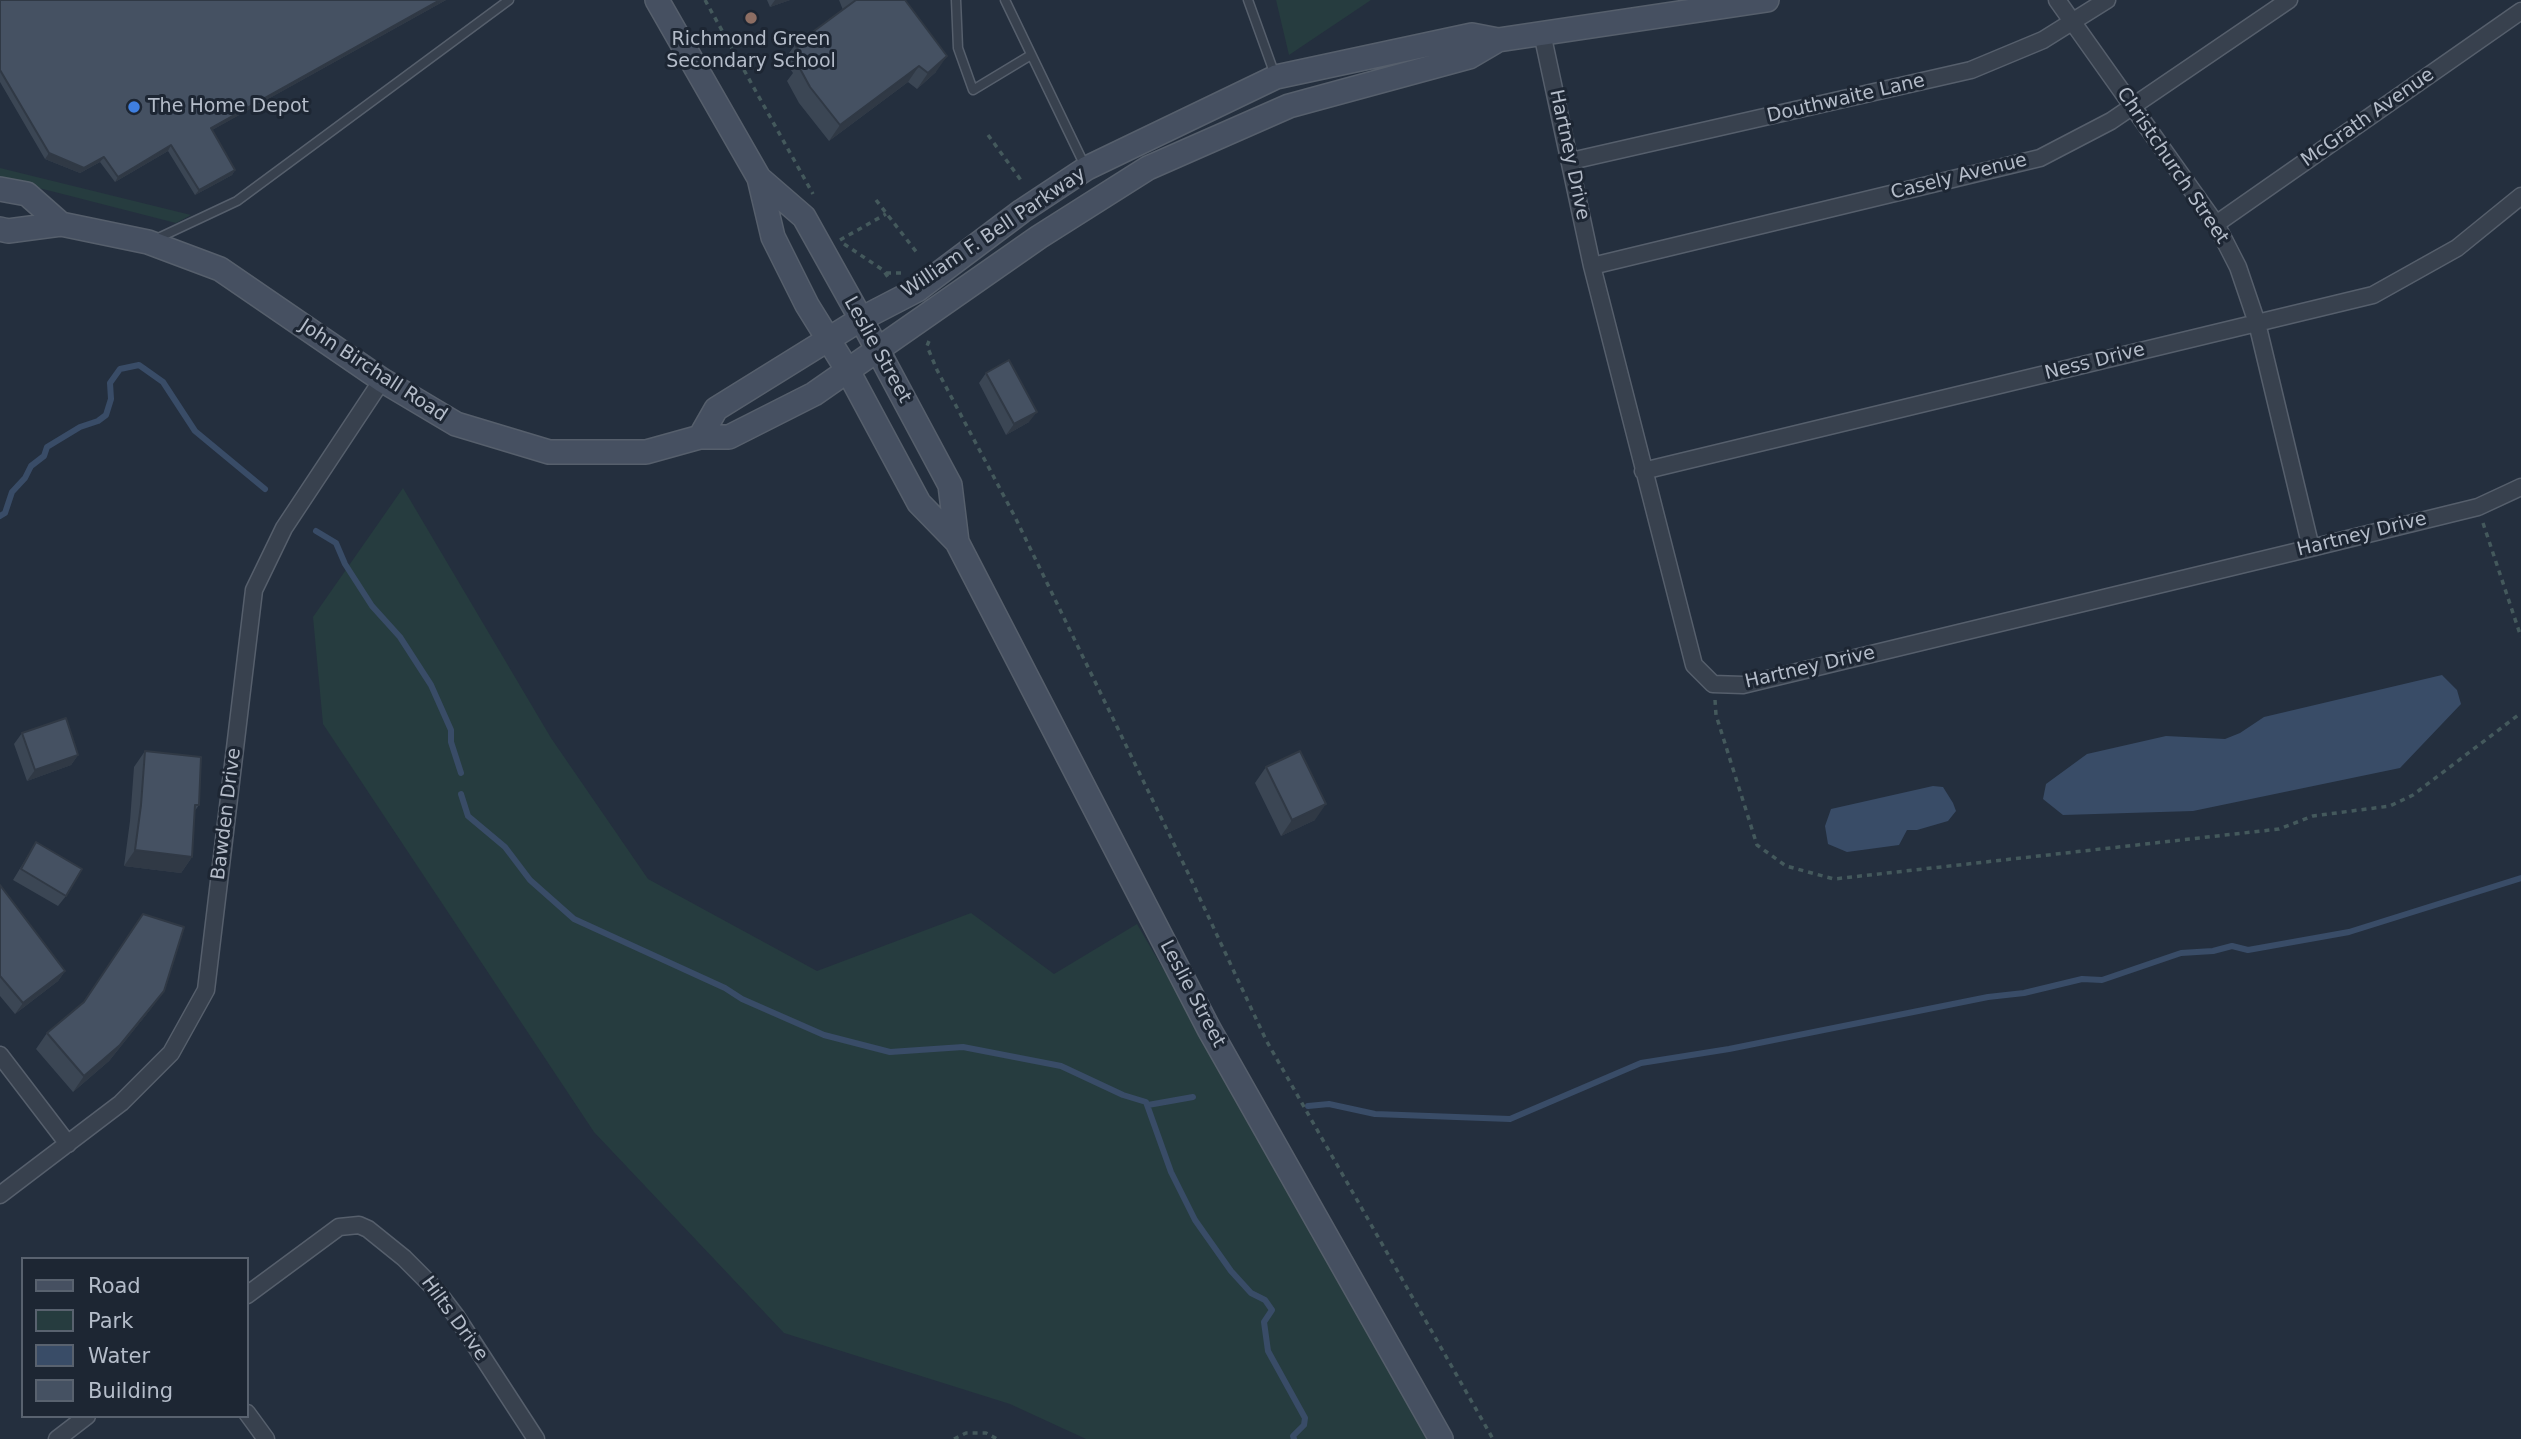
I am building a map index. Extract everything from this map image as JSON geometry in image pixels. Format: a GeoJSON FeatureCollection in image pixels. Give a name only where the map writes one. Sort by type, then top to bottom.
{"type":"FeatureCollection","features":[{"type":"Feature","properties":{"kind":"street","name":"Leslie Street"},"geometry":{"type":"LineString","coordinates":[[657,0],[759,178],[773,237],[807,305],[830,339],[919,503],[957,542],[1209,1029],[1441,1439]]}},
{"type":"Feature","properties":{"kind":"street","name":"William F. Bell Parkway"},"geometry":{"type":"LineString","coordinates":[[830,339],[861,319],[917,290],[1022,211],[1087,168],[1276,77],[1472,35],[1498,40],[1767,0]]}},
{"type":"Feature","properties":{"kind":"street","name":"Christchurch Street"},"geometry":{"type":"LineString","coordinates":[[2057,0],[2216,224],[2238,267],[2257,323],[2311,548]]}},
{"type":"Feature","properties":{"kind":"street","name":"Douthwaite Lane"},"geometry":{"type":"LineString","coordinates":[[1571,161],[1971,70],[2043,40],[2106,0]]}},
{"type":"Feature","properties":{"kind":"street","name":"Casely Avenue"},"geometry":{"type":"LineString","coordinates":[[1592,266],[2040,158],[2110,121],[2289,0]]}},
{"type":"Feature","properties":{"kind":"street","name":"McGrath Avenue"},"geometry":{"type":"LineString","coordinates":[[2216,224],[2521,11]]}},
{"type":"Feature","properties":{"kind":"street","name":"Hartney Drive"},"geometry":{"type":"LineString","coordinates":[[1542,33],[1592,266],[1643,471],[1694,665],[1713,684],[1743,685],[2311,548],[2478,507],[2521,487]]}},
{"type":"Feature","properties":{"kind":"street","name":"William F. Bell Parkway"},"geometry":{"type":"LineString","coordinates":[[848,371],[1039,237],[1148,168],[1289,106],[1469,57],[1498,40]]}},
{"type":"Feature","properties":{"kind":"street"},"geometry":{"type":"LineString","coordinates":[[1276,77],[1289,106]]}},
{"type":"Feature","properties":{"kind":"street","name":"Leslie Street"},"geometry":{"type":"LineString","coordinates":[[759,178],[804,217],[861,319],[950,485],[957,542]]}},
{"type":"Feature","properties":{"kind":"street","name":"John Birchall Road"},"geometry":{"type":"LineString","coordinates":[[0,189],[27,194],[61,224]]}},
{"type":"Feature","properties":{"kind":"street","name":"Ness Drive"},"geometry":{"type":"LineString","coordinates":[[1643,471],[2373,295],[2457,248],[2521,197]]}},
{"type":"Feature","properties":{"kind":"street","name":"John Birchall Road"},"geometry":{"type":"LineString","coordinates":[[0,229],[8,231],[61,224],[148,242],[220,269],[382,380],[456,424],[549,452],[646,452],[700,437],[729,437],[814,394],[848,371]]}},
{"type":"Feature","properties":{"kind":"street"},"geometry":{"type":"LineString","coordinates":[[700,437],[716,409],[830,339]]}},
{"type":"Feature","properties":{"kind":"street","name":"Bawden Drive"},"geometry":{"type":"LineString","coordinates":[[0,1195],[121,1103],[171,1053],[206,990],[254,590],[284,528],[382,380]]}},
{"type":"Feature","properties":{"kind":"street"},"geometry":{"type":"LineString","coordinates":[[0,1055],[68,1144]]}},
{"type":"Feature","properties":{"kind":"street","name":"Hilts Drive"},"geometry":{"type":"LineString","coordinates":[[248,1295],[339,1227],[359,1225],[368,1229],[404,1258],[437,1291],[536,1439]]}},
{"type":"Feature","properties":{"kind":"street"},"geometry":{"type":"LineString","coordinates":[[248,1414],[266,1439]]}},
{"type":"Feature","properties":{"kind":"street"},"geometry":{"type":"LineString","coordinates":[[57,1439],[84,1418]]}},
{"type":"Feature","properties":{"kind":"lane"},"geometry":{"type":"LineString","coordinates":[[148,242],[237,201],[509,0]]}},
{"type":"Feature","properties":{"kind":"lane"},"geometry":{"type":"LineString","coordinates":[[956,0],[958,48],[973,90],[1031,55]]}},
{"type":"Feature","properties":{"kind":"lane"},"geometry":{"type":"LineString","coordinates":[[1004,0],[1087,168]]}},
{"type":"Feature","properties":{"kind":"lane"},"geometry":{"type":"LineString","coordinates":[[1248,0],[1276,77]]}},
{"type":"Feature","properties":{"kind":"path"},"geometry":{"type":"LineString","coordinates":[[705,0],[816,200]]}},
{"type":"Feature","properties":{"kind":"path"},"geometry":{"type":"LineString","coordinates":[[988,135],[1023,183]]}},
{"type":"Feature","properties":{"kind":"path"},"geometry":{"type":"LineString","coordinates":[[876,200],[918,254]]}},
{"type":"Feature","properties":{"kind":"path"},"geometry":{"type":"LineString","coordinates":[[838,240],[886,214]]}},
{"type":"Feature","properties":{"kind":"path"},"geometry":{"type":"LineString","coordinates":[[834,232],[838,240],[883,270],[890,280]]}},
{"type":"Feature","properties":{"kind":"path"},"geometry":{"type":"LineString","coordinates":[[927,345],[937,370],[1016,517],[1266,1040],[1493,1439]]}},
{"type":"Feature","properties":{"kind":"path"},"geometry":{"type":"LineString","coordinates":[[2478,507],[2521,637]]}},
{"type":"Feature","properties":{"kind":"path"},"geometry":{"type":"LineString","coordinates":[[1713,684],[1716,715],[1757,845],[1786,866],[1834,879],[2279,829],[2313,816],[2390,806],[2413,795],[2521,713]]}},
{"type":"Feature","properties":{"kind":"path"},"geometry":{"type":"LineString","coordinates":[[954,1439],[966,1433],[986,1433],[997,1439]]}},
{"type":"Feature","properties":{"kind":"green space"},"geometry":{"type":"Polygon","coordinates":[[[1276,0],[1371,0],[1289,55],[1276,0]]]}},
{"type":"Feature","properties":{"kind":"green space"},"geometry":{"type":"Polygon","coordinates":[[[0,168],[191,215],[176,223],[0,178],[0,168]]]}},
{"type":"Feature","properties":{"kind":"green space"},"geometry":{"type":"Polygon","coordinates":[[[403,488],[551,738],[648,879],[817,971],[971,913],[1054,974],[1137,924],[1437,1439],[1086,1439],[1010,1404],[784,1333],[594,1132],[323,724],[313,617],[403,488]]]}},
{"type":"Feature","properties":{"kind":"water"},"geometry":{"type":"Polygon","coordinates":[[[2442,675],[2457,690],[2461,704],[2400,768],[2193,811],[2063,815],[2043,799],[2046,784],[2087,754],[2166,736],[2225,739],[2240,733],[2264,717],[2442,675]]]}},
{"type":"Feature","properties":{"kind":"water"},"geometry":{"type":"Polygon","coordinates":[[[1933,786],[1943,787],[1953,803],[1956,811],[1948,821],[1917,830],[1907,830],[1899,845],[1847,852],[1828,844],[1825,826],[1831,809],[1933,786]]]}},
{"type":"Feature","properties":{"kind":"building","name":"The Home Depot"},"geometry":{"type":"Polygon","coordinates":[[[0,0],[440,0],[211,128],[235,170],[199,190],[171,145],[118,177],[104,157],[84,168],[49,153],[0,70],[0,0]]]}},
{"type":"Feature","properties":{"kind":"building"},"geometry":{"type":"Polygon","coordinates":[[[856,0],[905,0],[947,56],[928,73],[919,66],[840,125],[810,87],[798,65],[806,61],[795,45],[856,0]]]}},
{"type":"Feature","properties":{"kind":"building"},"geometry":{"type":"Polygon","coordinates":[[[1009,360],[1037,412],[1014,424],[986,373],[1009,360]]]}},
{"type":"Feature","properties":{"kind":"building"},"geometry":{"type":"Polygon","coordinates":[[[66,718],[78,755],[35,770],[22,733],[66,718]]]}},
{"type":"Feature","properties":{"kind":"building"},"geometry":{"type":"Polygon","coordinates":[[[145,751],[201,757],[199,805],[195,805],[192,857],[135,850],[145,751]]]}},
{"type":"Feature","properties":{"kind":"building"},"geometry":{"type":"Polygon","coordinates":[[[1300,751],[1326,804],[1292,820],[1266,767],[1300,751]]]}},
{"type":"Feature","properties":{"kind":"building"},"geometry":{"type":"Polygon","coordinates":[[[36,842],[82,869],[66,896],[21,869],[36,842]]]}},
{"type":"Feature","properties":{"kind":"building"},"geometry":{"type":"Polygon","coordinates":[[[0,885],[65,971],[23,1003],[0,976],[0,885]]]}},
{"type":"Feature","properties":{"kind":"building"},"geometry":{"type":"Polygon","coordinates":[[[143,914],[184,927],[164,991],[120,1045],[84,1076],[47,1033],[84,1002],[143,914]]]}},
{"type":"Feature","properties":{"kind":"waterway"},"geometry":{"type":"LineString","coordinates":[[0,516],[5,513],[12,492],[25,478],[31,466],[44,456],[47,447],[106,415],[111,399],[110,383],[120,369],[139,365],[163,382],[195,431],[265,489]]}},
{"type":"Feature","properties":{"kind":"waterway"},"geometry":{"type":"LineString","coordinates":[[316,531],[336,543],[345,564],[372,606],[400,637],[431,685],[451,730],[451,742],[461,773]]}},
{"type":"Feature","properties":{"kind":"waterway"},"geometry":{"type":"LineString","coordinates":[[461,794],[468,816],[505,847],[530,880],[574,919],[725,988],[742,999],[824,1035],[890,1052],[963,1047],[1061,1066],[1123,1095],[1146,1102],[1171,1172],[1195,1220],[1231,1271],[1251,1293],[1265,1300],[1272,1310],[1264,1322],[1268,1351],[1305,1418],[1304,1425],[1293,1436],[1294,1439]]}},
{"type":"Feature","properties":{"kind":"waterway"},"geometry":{"type":"LineString","coordinates":[[1308,1106],[1329,1104],[1375,1114],[1510,1119],[1641,1063],[1729,1049],[1988,997],[2024,993],[2082,979],[2102,980],[2181,953],[2213,951],[2232,946],[2248,950],[2349,932],[2521,878]]}},
{"type":"Feature","properties":{"kind":"waterway"},"geometry":{"type":"LineString","coordinates":[[1148,1105],[1193,1097]]}},
{"type":"Feature","properties":{"kind":"place","name":"Richmond Green Secondary School"},"geometry":{"type":"Point","coordinates":[751,18]}},
{"type":"Feature","properties":{"kind":"place","name":"The Home Depot"},"geometry":{"type":"Point","coordinates":[134,107]}}]}
